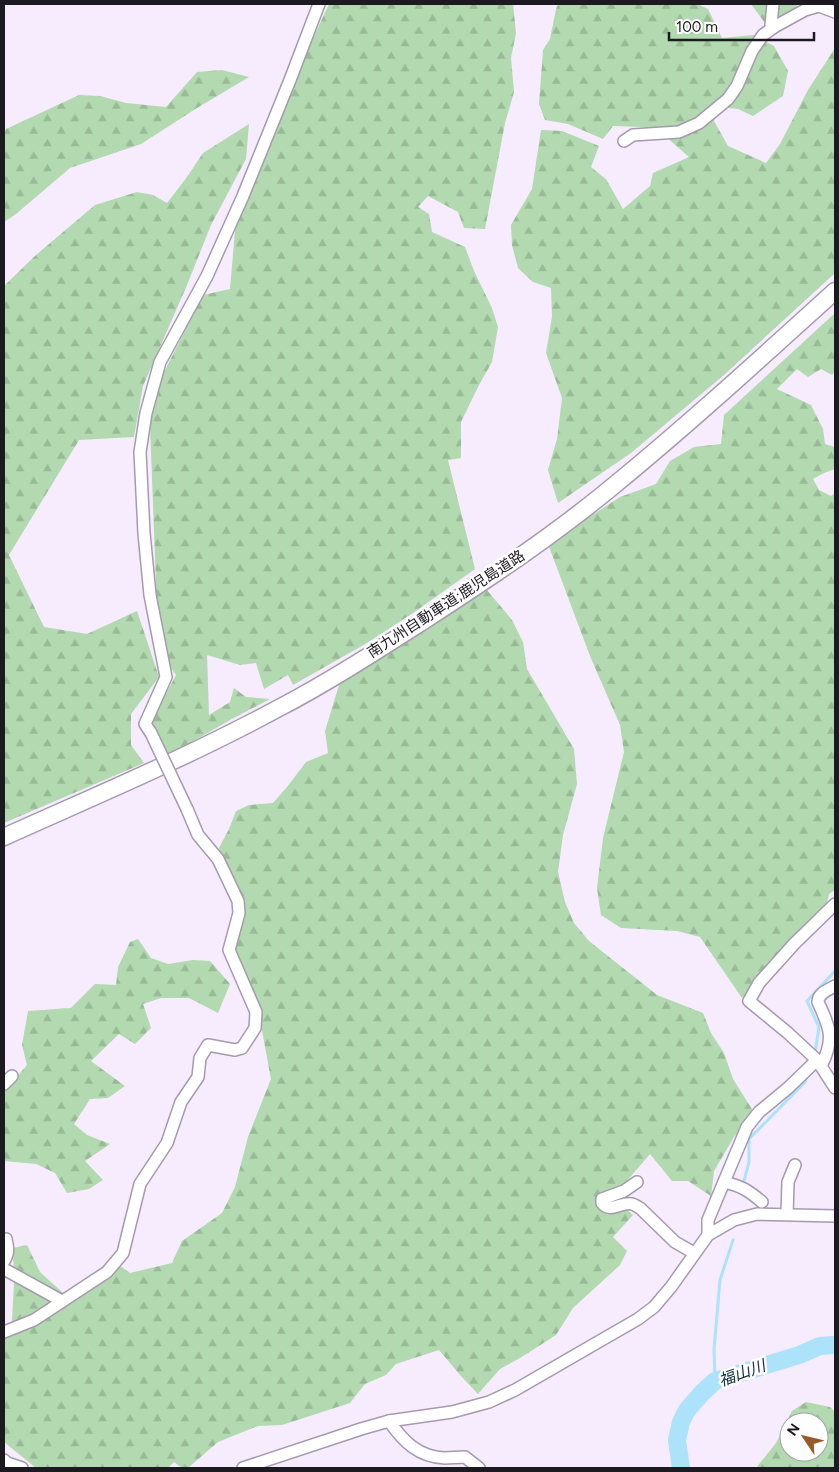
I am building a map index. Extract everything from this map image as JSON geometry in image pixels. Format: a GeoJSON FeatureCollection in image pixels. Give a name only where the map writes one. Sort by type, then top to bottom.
{"type":"FeatureCollection","features":[{"type":"Feature","properties":{"kind":"highway","name":"南九州自動車道;鹿児島道路"},"geometry":{"type":"LineString","coordinates":[[4,838],[207,745],[278,709],[335,676],[464,594],[611,488],[720,395],[835,291]]}},
{"type":"Feature","properties":{"kind":"street"},"geometry":{"type":"LineString","coordinates":[[4,1332],[34,1320],[107,1272],[123,1253],[140,1184],[167,1143],[181,1102],[198,1077],[200,1058],[208,1046],[235,1050],[242,1048],[255,1028],[256,1012],[229,950],[239,913],[238,901],[218,860],[198,835],[145,724],[166,677],[150,595],[144,532],[140,452],[146,413],[160,362],[211,267],[250,178],[319,4]]}},
{"type":"Feature","properties":{"kind":"street"},"geometry":{"type":"LineString","coordinates":[[773,4],[771,25],[774,27]]}},
{"type":"Feature","properties":{"kind":"street"},"geometry":{"type":"LineString","coordinates":[[624,141],[633,135],[679,132],[699,123],[728,99],[752,51],[763,35],[805,10],[819,6],[835,12]]}},
{"type":"Feature","properties":{"kind":"street"},"geometry":{"type":"LineString","coordinates":[[835,904],[794,944],[759,983],[749,1000],[788,1033],[819,1063],[835,1088]]}},
{"type":"Feature","properties":{"kind":"street"},"geometry":{"type":"LineString","coordinates":[[708,1234],[708,1220],[747,1127],[759,1112],[819,1063],[828,1053],[829,1026],[818,998],[820,994],[835,986]]}},
{"type":"Feature","properties":{"kind":"street"},"geometry":{"type":"LineString","coordinates":[[787,1214],[788,1182],[795,1165]]}},
{"type":"Feature","properties":{"kind":"street"},"geometry":{"type":"LineString","coordinates":[[637,1182],[624,1191],[602,1200],[604,1207],[610,1208],[633,1204],[640,1208],[675,1242],[694,1253]]}},
{"type":"Feature","properties":{"kind":"street"},"geometry":{"type":"LineString","coordinates":[[724,1182],[738,1185],[748,1190],[762,1202]]}},
{"type":"Feature","properties":{"kind":"street"},"geometry":{"type":"LineString","coordinates":[[243,1468],[389,1421],[471,1408],[514,1390],[654,1307],[671,1287],[708,1234],[734,1220],[757,1214],[835,1216]]}},
{"type":"Feature","properties":{"kind":"street"},"geometry":{"type":"LineString","coordinates":[[4,1261],[8,1250],[6,1239]]}},
{"type":"Feature","properties":{"kind":"street"},"geometry":{"type":"LineString","coordinates":[[4,1269],[62,1301]]}},
{"type":"Feature","properties":{"kind":"street"},"geometry":{"type":"LineString","coordinates":[[389,1421],[401,1438],[413,1448],[429,1456],[465,1458],[479,1468]]}},
{"type":"Feature","properties":{"kind":"street"},"geometry":{"type":"LineString","coordinates":[[4,1460],[7,1463],[22,1468]]}},
{"type":"Feature","properties":{"kind":"green space"},"geometry":{"type":"Polygon","coordinates":[[[329,4],[513,4],[516,33],[511,58],[514,92],[505,123],[485,229],[464,228],[458,212],[428,196],[418,207],[429,214],[432,232],[465,247],[492,308],[498,327],[492,362],[461,422],[461,458],[448,460],[475,569],[367,643],[293,685],[288,675],[264,689],[256,663],[240,665],[207,655],[209,715],[230,702],[234,688],[246,697],[270,699],[166,757],[150,724],[176,675],[167,663],[158,638],[150,425],[160,380],[203,295],[230,289],[235,231],[268,135],[329,4]]]}},
{"type":"Feature","properties":{"kind":"green space"},"geometry":{"type":"Polygon","coordinates":[[[558,4],[697,4],[708,9],[722,38],[753,35],[774,46],[788,71],[783,96],[753,116],[738,109],[719,107],[714,121],[728,146],[766,163],[780,144],[808,90],[835,48],[835,273],[724,375],[631,453],[558,503],[548,470],[557,439],[562,398],[546,353],[552,317],[551,288],[533,282],[518,268],[512,245],[511,225],[532,189],[541,130],[562,131],[599,146],[591,167],[606,179],[623,209],[650,186],[653,173],[689,157],[665,136],[644,127],[613,126],[603,139],[568,124],[545,120],[539,104],[543,50],[550,39],[558,4]]]}},
{"type":"Feature","properties":{"kind":"green space"},"geometry":{"type":"Polygon","coordinates":[[[751,4],[797,4],[795,16],[765,23],[751,4]]]}},
{"type":"Feature","properties":{"kind":"green space"},"geometry":{"type":"Polygon","coordinates":[[[222,70],[249,77],[141,144],[70,168],[4,222],[4,136],[6,129],[79,95],[100,96],[126,103],[166,107],[197,72],[222,70]]]}},
{"type":"Feature","properties":{"kind":"green space"},"geometry":{"type":"Polygon","coordinates":[[[249,124],[246,159],[211,225],[143,386],[134,437],[79,440],[9,555],[44,627],[87,634],[137,611],[159,677],[131,714],[131,745],[144,763],[4,823],[4,286],[36,255],[95,205],[137,192],[153,195],[167,203],[203,153],[249,124]]]}},
{"type":"Feature","properties":{"kind":"green space"},"geometry":{"type":"Polygon","coordinates":[[[835,313],[835,371],[832,375],[821,369],[808,377],[797,369],[777,389],[811,405],[823,429],[825,444],[835,447],[835,469],[813,479],[819,490],[831,496],[835,493],[835,890],[829,894],[825,913],[784,952],[742,998],[700,937],[677,931],[621,928],[601,915],[597,888],[603,838],[624,752],[620,725],[590,656],[548,544],[620,497],[656,484],[670,461],[694,447],[721,444],[724,415],[835,313]]]}},
{"type":"Feature","properties":{"kind":"green space"},"geometry":{"type":"Polygon","coordinates":[[[486,589],[512,620],[523,642],[527,669],[574,749],[577,784],[563,835],[558,872],[565,902],[574,923],[589,941],[657,995],[703,1013],[711,1033],[724,1053],[733,1079],[755,1114],[734,1137],[714,1171],[711,1196],[688,1181],[672,1181],[650,1154],[613,1197],[633,1215],[613,1237],[627,1251],[620,1265],[573,1308],[556,1335],[500,1369],[478,1394],[439,1350],[396,1364],[386,1375],[365,1384],[350,1403],[282,1425],[258,1426],[218,1442],[188,1468],[182,1468],[174,1462],[168,1468],[36,1468],[4,1442],[4,1334],[12,1321],[13,1248],[27,1245],[40,1272],[64,1294],[112,1260],[130,1273],[172,1263],[182,1241],[222,1213],[235,1187],[248,1137],[271,1079],[261,1025],[227,957],[236,923],[231,883],[219,848],[236,811],[249,805],[273,803],[306,762],[328,753],[325,731],[339,685],[486,589]]]}},
{"type":"Feature","properties":{"kind":"green space"},"geometry":{"type":"Polygon","coordinates":[[[138,939],[151,958],[168,964],[193,960],[210,961],[230,984],[218,1013],[189,998],[161,998],[143,1004],[151,1028],[135,1044],[119,1034],[91,1061],[125,1086],[108,1098],[90,1099],[74,1124],[87,1135],[110,1144],[85,1161],[103,1180],[89,1189],[67,1193],[55,1173],[36,1164],[4,1161],[4,1092],[27,1065],[22,1045],[28,1011],[71,1008],[95,984],[116,985],[118,967],[130,942],[138,939]]]}},
{"type":"Feature","properties":{"kind":"green space"},"geometry":{"type":"Polygon","coordinates":[[[806,1402],[830,1407],[835,1412],[835,1468],[756,1468],[779,1437],[779,1462],[829,1462],[829,1412],[792,1412],[806,1402]]]}},
{"type":"Feature","properties":{"kind":"waterway"},"geometry":{"type":"LineString","coordinates":[[815,1053],[819,1027],[807,1001],[835,971]]}},
{"type":"Feature","properties":{"kind":"waterway"},"geometry":{"type":"LineString","coordinates":[[744,1181],[749,1162],[749,1139],[806,1079]]}},
{"type":"Feature","properties":{"kind":"waterway"},"geometry":{"type":"LineString","coordinates":[[715,1381],[714,1350],[720,1280],[733,1240]]}},
{"type":"Feature","properties":{"kind":"waterway","name":"福山川"},"geometry":{"type":"LineString","coordinates":[[681,1468],[677,1440],[681,1422],[687,1410],[715,1381],[799,1355],[820,1346],[835,1345]]}}]}
